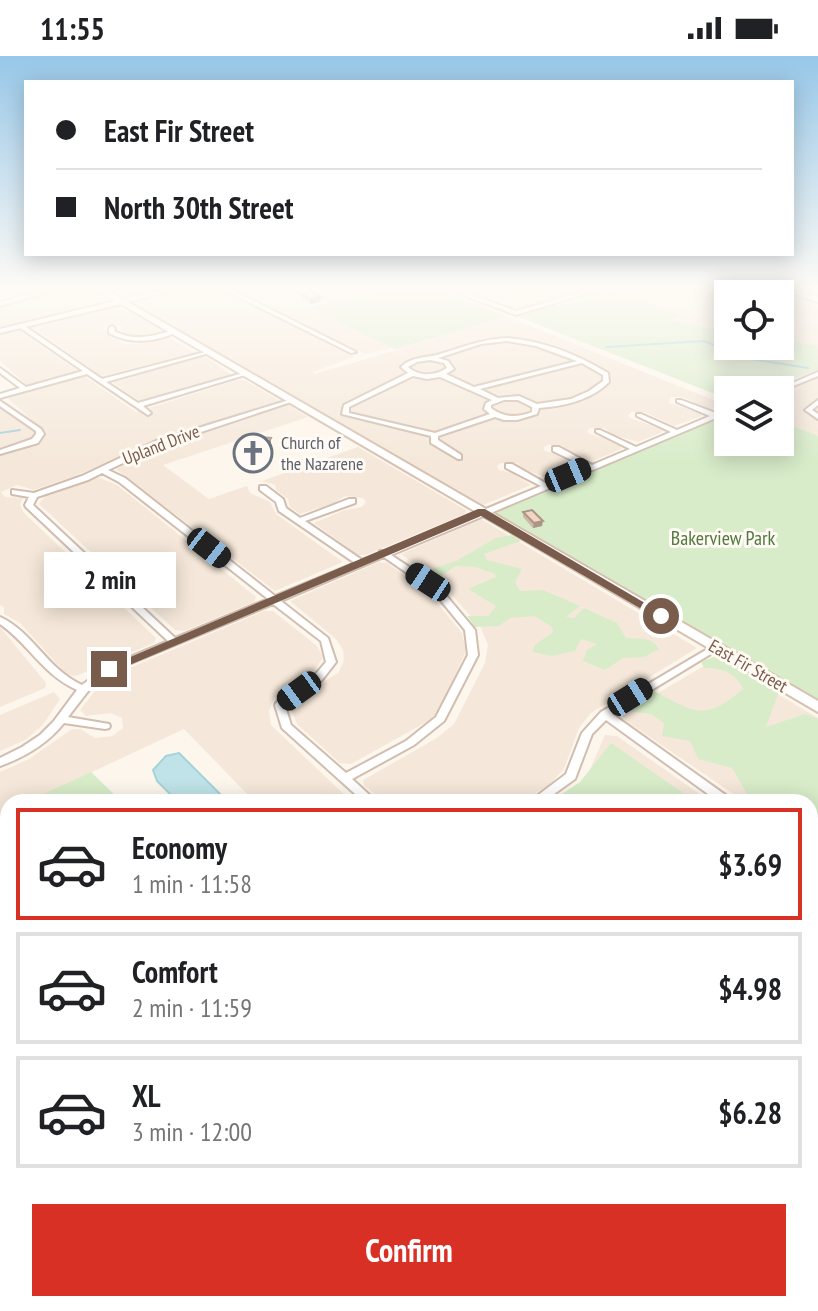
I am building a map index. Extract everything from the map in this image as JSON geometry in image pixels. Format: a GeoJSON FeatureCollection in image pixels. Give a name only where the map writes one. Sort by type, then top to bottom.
{"type":"FeatureCollection","features":[{"type":"Feature","properties":{"kind":"street"},"geometry":{"type":"LineString","coordinates":[[51,347],[148,413]]}},
{"type":"Feature","properties":{"kind":"street","name":"East Fir Street"},"geometry":{"type":"LineString","coordinates":[[198,347],[818,707]]}},
{"type":"Feature","properties":{"kind":"street"},"geometry":{"type":"LineString","coordinates":[[342,347],[353,352]]}},
{"type":"Feature","properties":{"kind":"street"},"geometry":{"type":"LineString","coordinates":[[468,347],[406,363],[406,371],[442,375],[496,399],[519,398],[536,406],[554,406],[596,391],[606,382],[606,374],[543,347]]}},
{"type":"Feature","properties":{"kind":"street"},"geometry":{"type":"LineString","coordinates":[[101,381],[207,352]]}},
{"type":"Feature","properties":{"kind":"street"},"geometry":{"type":"LineString","coordinates":[[431,358],[450,365],[448,372],[442,375]]}},
{"type":"Feature","properties":{"kind":"street"},"geometry":{"type":"LineString","coordinates":[[474,389],[498,381],[556,371],[580,362]]}},
{"type":"Feature","properties":{"kind":"street"},"geometry":{"type":"LineString","coordinates":[[0,370],[25,389]]}},
{"type":"Feature","properties":{"kind":"street"},"geometry":{"type":"LineString","coordinates":[[0,396],[88,372]]}},
{"type":"Feature","properties":{"kind":"street"},"geometry":{"type":"LineString","coordinates":[[137,406],[245,374]]}},
{"type":"Feature","properties":{"kind":"street"},"geometry":{"type":"LineString","coordinates":[[412,374],[346,406],[343,410],[345,414],[364,421],[435,435],[494,415],[524,417],[535,413],[536,406]]}},
{"type":"Feature","properties":{"kind":"street"},"geometry":{"type":"LineString","coordinates":[[794,384],[818,374]]}},
{"type":"Feature","properties":{"kind":"street"},"geometry":{"type":"LineString","coordinates":[[805,380],[818,383]]}},
{"type":"Feature","properties":{"kind":"street"},"geometry":{"type":"LineString","coordinates":[[0,396],[27,421]]}},
{"type":"Feature","properties":{"kind":"street"},"geometry":{"type":"LineString","coordinates":[[494,415],[487,406],[496,399]]}},
{"type":"Feature","properties":{"kind":"street","name":"Upland Drive"},"geometry":{"type":"LineString","coordinates":[[34,495],[102,470],[159,443],[291,401]]}},
{"type":"Feature","properties":{"kind":"street"},"geometry":{"type":"LineString","coordinates":[[679,401],[714,415]]}},
{"type":"Feature","properties":{"kind":"street"},"geometry":{"type":"LineString","coordinates":[[818,402],[808,410],[818,417]]}},
{"type":"Feature","properties":{"kind":"street"},"geometry":{"type":"LineString","coordinates":[[0,403],[39,430],[35,441],[0,452]]}},
{"type":"Feature","properties":{"kind":"street"},"geometry":{"type":"LineString","coordinates":[[639,415],[675,431]]}},
{"type":"Feature","properties":{"kind":"street"},"geometry":{"type":"LineString","coordinates":[[0,762],[47,736],[81,688],[109,669],[714,415]]}},
{"type":"Feature","properties":{"kind":"street"},"geometry":{"type":"LineString","coordinates":[[348,432],[364,421]]}},
{"type":"Feature","properties":{"kind":"street"},"geometry":{"type":"LineString","coordinates":[[598,431],[633,448]]}},
{"type":"Feature","properties":{"kind":"street"},"geometry":{"type":"LineString","coordinates":[[435,435],[434,441],[458,457]]}},
{"type":"Feature","properties":{"kind":"street"},"geometry":{"type":"LineString","coordinates":[[556,449],[589,466]]}},
{"type":"Feature","properties":{"kind":"street"},"geometry":{"type":"LineString","coordinates":[[509,466],[544,485]]}},
{"type":"Feature","properties":{"kind":"street"},"geometry":{"type":"LineString","coordinates":[[102,470],[122,480],[325,640],[331,662],[318,678],[280,705],[286,726],[362,794]]}},
{"type":"Feature","properties":{"kind":"street"},"geometry":{"type":"LineString","coordinates":[[263,488],[280,501],[282,509],[360,563]]}},
{"type":"Feature","properties":{"kind":"street"},"geometry":{"type":"LineString","coordinates":[[15,492],[34,495],[29,505],[173,641]]}},
{"type":"Feature","properties":{"kind":"street"},"geometry":{"type":"LineString","coordinates":[[299,521],[352,501]]}},
{"type":"Feature","properties":{"kind":"street"},"geometry":{"type":"LineString","coordinates":[[344,779],[410,743],[440,719],[473,655],[470,630],[436,589],[383,553]]}},
{"type":"Feature","properties":{"kind":"street"},"geometry":{"type":"LineString","coordinates":[[0,620],[11,626],[58,679],[81,688]]}},
{"type":"Feature","properties":{"kind":"street"},"geometry":{"type":"LineString","coordinates":[[546,794],[571,776],[587,733],[605,714],[716,647]]}},
{"type":"Feature","properties":{"kind":"street"},"geometry":{"type":"LineString","coordinates":[[605,714],[716,794]]}},
{"type":"Feature","properties":{"kind":"street"},"geometry":{"type":"LineString","coordinates":[[61,719],[105,726]]}},
{"type":"Feature","properties":{"kind":"shaded area"},"geometry":{"type":"Polygon","coordinates":[[[0,347],[43,347],[78,371],[27,385],[0,361],[0,347]]]}},
{"type":"Feature","properties":{"kind":"shaded area"},"geometry":{"type":"Polygon","coordinates":[[[60,347],[184,347],[194,353],[102,376],[60,347]]]}},
{"type":"Feature","properties":{"kind":"shaded area"},"geometry":{"type":"Polygon","coordinates":[[[205,347],[333,347],[354,357],[312,372],[315,374],[408,347],[581,347],[714,400],[714,409],[708,410],[683,397],[670,397],[669,403],[700,413],[701,416],[674,426],[645,412],[631,412],[628,415],[630,418],[662,432],[638,442],[611,434],[605,428],[590,428],[587,431],[589,434],[621,449],[595,460],[568,451],[562,445],[547,445],[543,448],[545,451],[559,455],[577,467],[550,479],[523,469],[517,463],[497,466],[499,470],[512,473],[531,485],[483,505],[205,347]]]}},
{"type":"Feature","properties":{"kind":"shaded area"},"geometry":{"type":"Polygon","coordinates":[[[350,347],[392,348],[365,354],[350,347]]]}},
{"type":"Feature","properties":{"kind":"shaded area"},"geometry":{"type":"Polygon","coordinates":[[[598,347],[714,347],[714,360],[794,360],[794,347],[818,347],[818,370],[794,379],[794,376],[714,376],[714,393],[598,347]]]}},
{"type":"Feature","properties":{"kind":"shaded area"},"geometry":{"type":"Polygon","coordinates":[[[206,357],[232,375],[144,400],[138,400],[113,383],[206,357]]]}},
{"type":"Feature","properties":{"kind":"shaded area"},"geometry":{"type":"Polygon","coordinates":[[[84,376],[136,412],[238,380],[244,380],[280,401],[168,436],[34,490],[17,485],[1,492],[5,497],[23,498],[20,505],[23,512],[156,638],[154,643],[76,676],[67,675],[20,623],[4,614],[4,607],[0,605],[0,455],[32,445],[46,434],[8,398],[84,376]]]}},
{"type":"Feature","properties":{"kind":"shaded area"},"geometry":{"type":"Polygon","coordinates":[[[818,378],[818,442],[794,433],[794,388],[818,378]]]}},
{"type":"Feature","properties":{"kind":"shaded area"},"geometry":{"type":"Polygon","coordinates":[[[288,405],[308,417],[163,465],[209,499],[247,486],[250,493],[270,502],[276,514],[343,562],[275,591],[116,469],[173,443],[288,405]]]}},
{"type":"Feature","properties":{"kind":"shaded area"},"geometry":{"type":"Polygon","coordinates":[[[0,408],[35,433],[33,438],[0,450],[0,408]]]}},
{"type":"Feature","properties":{"kind":"shaded area"},"geometry":{"type":"Polygon","coordinates":[[[358,447],[466,510],[465,514],[366,555],[358,555],[314,523],[345,510],[362,507],[366,502],[363,498],[345,496],[334,503],[300,514],[290,507],[288,499],[276,490],[275,485],[262,481],[358,447]]]}},
{"type":"Feature","properties":{"kind":"shaded area"},"geometry":{"type":"Polygon","coordinates":[[[97,477],[117,485],[256,597],[254,602],[184,631],[175,630],[39,504],[47,494],[97,477]]]}},
{"type":"Feature","properties":{"kind":"shaded area"},"geometry":{"type":"Polygon","coordinates":[[[481,519],[697,648],[591,713],[579,728],[564,769],[548,786],[534,794],[374,794],[363,780],[437,738],[454,724],[485,663],[488,645],[481,628],[444,586],[401,554],[481,519]]]}},
{"type":"Feature","properties":{"kind":"shaded area"},"geometry":{"type":"Polygon","coordinates":[[[379,562],[387,563],[427,591],[462,633],[466,651],[440,708],[430,720],[351,764],[340,763],[297,724],[292,711],[300,697],[338,673],[344,661],[343,650],[336,639],[290,601],[379,562]]]}},
{"type":"Feature","properties":{"kind":"shaded area"},"geometry":{"type":"Polygon","coordinates":[[[264,611],[273,611],[317,646],[323,657],[315,670],[275,696],[269,711],[271,725],[344,794],[247,794],[184,729],[45,794],[0,794],[0,772],[29,759],[72,729],[80,729],[95,738],[112,736],[123,728],[122,718],[111,713],[86,716],[80,710],[98,687],[125,670],[264,611]]]}},
{"type":"Feature","properties":{"kind":"shaded area"},"geometry":{"type":"Polygon","coordinates":[[[0,627],[46,683],[45,688],[0,707],[0,627]]]}},
{"type":"Feature","properties":{"kind":"shaded area"},"geometry":{"type":"Polygon","coordinates":[[[712,661],[722,661],[818,718],[818,794],[733,794],[622,718],[623,714],[712,661]]]}},
{"type":"Feature","properties":{"kind":"shaded area"},"geometry":{"type":"Polygon","coordinates":[[[54,692],[60,699],[43,725],[25,740],[0,751],[0,715],[54,692]]]}},
{"type":"Feature","properties":{"kind":"shaded area"},"geometry":{"type":"Polygon","coordinates":[[[605,735],[617,736],[700,794],[570,794],[586,779],[605,735]]]}},
{"type":"Feature","properties":{"kind":"green space"},"geometry":{"type":"Polygon","coordinates":[[[594,347],[714,347],[714,360],[794,360],[794,347],[817,347],[818,369],[794,378],[714,376],[714,394],[594,347]]]}},
{"type":"Feature","properties":{"kind":"green space","name":"Bakerview Park"},"geometry":{"type":"Polygon","coordinates":[[[714,421],[714,456],[794,456],[794,427],[818,436],[818,704],[493,514],[714,421]]]}},
{"type":"Feature","properties":{"kind":"green space"},"geometry":{"type":"Polygon","coordinates":[[[512,535],[521,541],[484,554],[487,560],[522,569],[515,582],[520,591],[543,590],[580,606],[566,617],[574,618],[584,608],[617,623],[626,638],[649,640],[659,649],[644,657],[623,658],[605,670],[583,661],[587,650],[597,644],[581,639],[575,651],[552,656],[532,652],[535,645],[553,632],[552,627],[535,616],[510,618],[499,626],[475,627],[467,616],[488,616],[496,606],[468,589],[496,577],[495,574],[476,567],[456,566],[438,578],[426,571],[456,561],[496,538],[512,535]]]}},
{"type":"Feature","properties":{"kind":"green space"},"geometry":{"type":"Polygon","coordinates":[[[718,655],[779,691],[766,727],[805,714],[818,719],[818,794],[747,794],[732,768],[698,759],[690,741],[662,736],[664,723],[651,714],[620,710],[652,690],[689,708],[708,710],[718,707],[743,689],[737,679],[727,672],[704,668],[701,662],[718,655]]]}},
{"type":"Feature","properties":{"kind":"green space"},"geometry":{"type":"Polygon","coordinates":[[[611,743],[684,794],[562,794],[580,782],[611,743]]]}},
{"type":"Feature","properties":{"kind":"green space"},"geometry":{"type":"Polygon","coordinates":[[[91,772],[114,794],[43,794],[91,772]]]}},
{"type":"Feature","properties":{"kind":"water"},"geometry":{"type":"Polygon","coordinates":[[[179,753],[220,794],[170,794],[157,781],[153,770],[166,756],[179,753]]]}},
{"type":"Feature","properties":{"kind":"building"},"geometry":{"type":"Polygon","coordinates":[[[243,436],[271,438],[264,452],[235,450],[243,436]]]}},
{"type":"Feature","properties":{"kind":"building"},"geometry":{"type":"Polygon","coordinates":[[[532,510],[543,521],[534,523],[523,512],[532,510]]]}},
{"type":"Feature","properties":{"kind":"waterway"},"geometry":{"type":"LineString","coordinates":[[607,347],[614,347]]}},
{"type":"Feature","properties":{"kind":"waterway"},"geometry":{"type":"LineString","coordinates":[[719,347],[751,359],[808,368]]}},
{"type":"Feature","properties":{"kind":"waterway"},"geometry":{"type":"LineString","coordinates":[[0,433],[20,430]]}},
{"type":"Feature","properties":{"kind":"place","name":"Church of the Nazarene"},"geometry":{"type":"Point","coordinates":[253,453]}},
{"type":"Feature","properties":{"kind":"route"},"geometry":{"type":"LineString","coordinates":[[109,669],[481,512],[661,616]]}}]}
